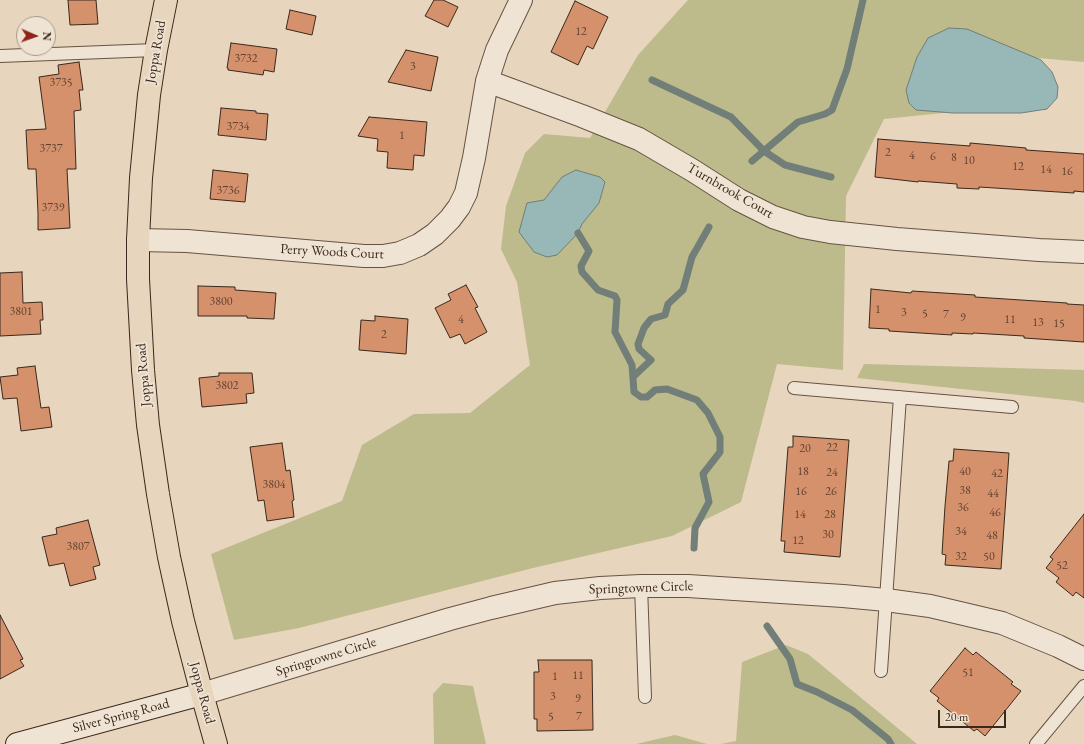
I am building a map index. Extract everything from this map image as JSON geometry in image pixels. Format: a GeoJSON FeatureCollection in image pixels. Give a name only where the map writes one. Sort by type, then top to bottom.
{"type":"FeatureCollection","features":[{"type":"Feature","properties":{"kind":"main road","name":"Joppa Road"},"geometry":{"type":"LineString","coordinates":[[166,0],[149,94],[140,178],[138,240],[139,316],[142,370],[148,425],[169,557],[183,621],[216,744]]}},
{"type":"Feature","properties":{"kind":"street","name":"Perry Woods Court"},"geometry":{"type":"LineString","coordinates":[[138,240],[187,241],[364,256],[383,256],[400,253],[419,246],[435,234],[450,219],[459,207],[466,192],[474,158],[487,81],[497,50],[521,0]]}},
{"type":"Feature","properties":{"kind":"street","name":"Turnbrook Court"},"geometry":{"type":"LineString","coordinates":[[487,81],[639,139],[739,200],[773,217],[803,227],[830,232],[897,239],[1084,252]]}},
{"type":"Feature","properties":{"kind":"street","name":"Springtowne Circle"},"geometry":{"type":"LineString","coordinates":[[202,694],[491,608],[556,594],[600,588],[641,586],[688,586],[843,596],[930,606],[1002,622],[1084,659]]}},
{"type":"Feature","properties":{"kind":"street","name":"Silver Spring Road"},"geometry":{"type":"LineString","coordinates":[[17,744],[202,694]]}},
{"type":"Feature","properties":{"kind":"lane"},"geometry":{"type":"LineString","coordinates":[[0,56],[156,50]]}},
{"type":"Feature","properties":{"kind":"lane"},"geometry":{"type":"LineString","coordinates":[[794,388],[1012,407]]}},
{"type":"Feature","properties":{"kind":"lane"},"geometry":{"type":"LineString","coordinates":[[881,671],[900,397]]}},
{"type":"Feature","properties":{"kind":"lane"},"geometry":{"type":"LineString","coordinates":[[641,586],[645,697]]}},
{"type":"Feature","properties":{"kind":"lane"},"geometry":{"type":"LineString","coordinates":[[1036,744],[1084,686]]}},
{"type":"Feature","properties":{"kind":"shaded area"},"geometry":{"type":"Polygon","coordinates":[[[688,0],[1084,0],[1084,62],[991,54],[980,94],[943,113],[884,119],[846,196],[843,370],[777,364],[741,502],[672,536],[533,568],[299,628],[234,640],[211,554],[342,501],[362,445],[414,414],[470,413],[530,365],[517,282],[501,249],[506,206],[525,153],[544,134],[590,138],[638,55],[688,0]]]}},
{"type":"Feature","properties":{"kind":"shaded area"},"geometry":{"type":"Polygon","coordinates":[[[864,364],[1084,370],[1084,403],[857,378],[864,364]]]}},
{"type":"Feature","properties":{"kind":"shaded area"},"geometry":{"type":"Polygon","coordinates":[[[786,645],[808,654],[917,744],[721,744],[736,741],[742,662],[786,645]]]}},
{"type":"Feature","properties":{"kind":"shaded area"},"geometry":{"type":"Polygon","coordinates":[[[443,683],[473,686],[486,744],[434,744],[433,694],[443,683]]]}},
{"type":"Feature","properties":{"kind":"shaded area"},"geometry":{"type":"Polygon","coordinates":[[[675,735],[707,744],[636,744],[675,735]]]}},
{"type":"Feature","properties":{"kind":"water"},"geometry":{"type":"Polygon","coordinates":[[[949,28],[967,29],[1041,60],[1052,72],[1058,87],[1057,98],[1047,109],[1021,113],[953,113],[916,110],[909,103],[906,90],[917,57],[928,38],[949,28]]]}},
{"type":"Feature","properties":{"kind":"water"},"geometry":{"type":"Polygon","coordinates":[[[576,170],[600,177],[605,182],[599,203],[582,224],[578,233],[557,255],[547,257],[534,252],[519,232],[527,203],[544,200],[562,177],[576,170]]]}},
{"type":"Feature","properties":{"kind":"building"},"geometry":{"type":"Polygon","coordinates":[[[68,0],[96,0],[98,24],[70,25],[68,0]]]}},
{"type":"Feature","properties":{"kind":"building"},"geometry":{"type":"Polygon","coordinates":[[[434,0],[443,0],[458,7],[448,27],[425,16],[434,0]]]}},
{"type":"Feature","properties":{"kind":"building"},"geometry":{"type":"Polygon","coordinates":[[[575,1],[608,17],[593,49],[587,46],[578,65],[551,52],[575,1]]]}},
{"type":"Feature","properties":{"kind":"building"},"geometry":{"type":"Polygon","coordinates":[[[290,10],[316,16],[312,35],[286,29],[290,10]]]}},
{"type":"Feature","properties":{"kind":"building"},"geometry":{"type":"Polygon","coordinates":[[[231,43],[277,49],[274,72],[264,70],[263,75],[228,70],[227,68],[231,43]]]}},
{"type":"Feature","properties":{"kind":"building"},"geometry":{"type":"Polygon","coordinates":[[[406,50],[438,57],[431,91],[388,82],[406,50]]]}},
{"type":"Feature","properties":{"kind":"building"},"geometry":{"type":"Polygon","coordinates":[[[79,62],[83,90],[79,90],[81,110],[74,111],[76,169],[67,169],[70,228],[38,230],[36,169],[28,169],[26,130],[46,129],[39,77],[59,74],[58,65],[79,62]]]}},
{"type":"Feature","properties":{"kind":"building"},"geometry":{"type":"Polygon","coordinates":[[[221,108],[256,111],[256,113],[268,114],[266,140],[218,135],[221,108]]]}},
{"type":"Feature","properties":{"kind":"building"},"geometry":{"type":"Polygon","coordinates":[[[369,117],[427,122],[424,156],[414,155],[413,170],[387,168],[388,152],[377,151],[378,139],[358,136],[369,117]]]}},
{"type":"Feature","properties":{"kind":"building"},"geometry":{"type":"Polygon","coordinates":[[[878,139],[970,146],[970,143],[1026,148],[1026,150],[1084,154],[1084,192],[1074,191],[1074,193],[979,187],[979,189],[957,188],[957,184],[918,182],[875,177],[878,139]]]}},
{"type":"Feature","properties":{"kind":"building"},"geometry":{"type":"Polygon","coordinates":[[[213,170],[248,174],[245,202],[210,199],[213,170]]]}},
{"type":"Feature","properties":{"kind":"building"},"geometry":{"type":"Polygon","coordinates":[[[22,272],[23,303],[42,302],[43,320],[40,320],[41,334],[0,336],[0,273],[22,272]]]}},
{"type":"Feature","properties":{"kind":"building"},"geometry":{"type":"Polygon","coordinates":[[[466,285],[478,307],[475,308],[487,332],[465,344],[460,334],[450,338],[435,308],[451,300],[448,294],[466,285]]]}},
{"type":"Feature","properties":{"kind":"building"},"geometry":{"type":"Polygon","coordinates":[[[198,286],[235,287],[235,290],[276,293],[274,319],[247,318],[247,316],[198,316],[198,286]]]}},
{"type":"Feature","properties":{"kind":"building"},"geometry":{"type":"Polygon","coordinates":[[[871,289],[911,293],[912,291],[975,295],[975,297],[1084,305],[1084,342],[1024,338],[1024,336],[973,333],[952,333],[952,335],[889,331],[889,329],[869,328],[871,289]]]}},
{"type":"Feature","properties":{"kind":"building"},"geometry":{"type":"Polygon","coordinates":[[[375,316],[408,319],[406,354],[359,350],[361,320],[375,321],[375,316]]]}},
{"type":"Feature","properties":{"kind":"building"},"geometry":{"type":"Polygon","coordinates":[[[35,366],[41,408],[49,407],[52,427],[21,431],[17,398],[3,399],[0,377],[18,375],[17,368],[35,366]]]}},
{"type":"Feature","properties":{"kind":"building"},"geometry":{"type":"Polygon","coordinates":[[[219,373],[252,373],[254,393],[246,394],[247,403],[202,407],[199,378],[219,376],[219,373]]]}},
{"type":"Feature","properties":{"kind":"building"},"geometry":{"type":"Polygon","coordinates":[[[793,436],[849,440],[840,557],[784,552],[785,541],[781,541],[788,447],[793,447],[793,436]]]}},
{"type":"Feature","properties":{"kind":"building"},"geometry":{"type":"Polygon","coordinates":[[[282,443],[286,471],[290,470],[294,500],[292,501],[294,517],[267,521],[264,500],[258,501],[250,447],[282,443]]]}},
{"type":"Feature","properties":{"kind":"building"},"geometry":{"type":"Polygon","coordinates":[[[954,449],[1009,453],[1001,569],[945,565],[946,555],[942,554],[945,506],[949,461],[953,461],[954,449]]]}},
{"type":"Feature","properties":{"kind":"building"},"geometry":{"type":"Polygon","coordinates":[[[1084,514],[1084,598],[1076,592],[1073,596],[1056,582],[1059,578],[1046,568],[1053,559],[1050,557],[1084,514]]]}},
{"type":"Feature","properties":{"kind":"building"},"geometry":{"type":"Polygon","coordinates":[[[88,520],[100,565],[93,567],[96,579],[70,586],[64,563],[49,566],[42,537],[57,534],[56,528],[88,520]]]}},
{"type":"Feature","properties":{"kind":"building"},"geometry":{"type":"Polygon","coordinates":[[[0,615],[23,659],[20,660],[24,666],[0,679],[0,615]]]}},
{"type":"Feature","properties":{"kind":"building"},"geometry":{"type":"Polygon","coordinates":[[[965,648],[973,655],[976,652],[1013,682],[1011,684],[1021,691],[985,736],[977,729],[974,731],[937,701],[939,698],[930,691],[965,648]]]}},
{"type":"Feature","properties":{"kind":"building"},"geometry":{"type":"Polygon","coordinates":[[[538,660],[592,660],[593,730],[537,731],[537,719],[534,719],[534,672],[539,672],[538,660]]]}},
{"type":"Feature","properties":{"kind":"waterway"},"geometry":{"type":"LineString","coordinates":[[752,161],[798,122],[825,114],[832,110],[847,69],[863,0]]}},
{"type":"Feature","properties":{"kind":"waterway"},"geometry":{"type":"LineString","coordinates":[[652,80],[731,117],[764,151],[785,165],[831,177]]}},
{"type":"Feature","properties":{"kind":"waterway"},"geometry":{"type":"LineString","coordinates":[[634,376],[651,360],[639,349],[638,344],[644,328],[651,319],[665,315],[668,304],[683,290],[692,257],[709,227]]}},
{"type":"Feature","properties":{"kind":"waterway"},"geometry":{"type":"LineString","coordinates":[[578,233],[589,251],[581,266],[582,272],[598,290],[615,296],[617,300],[615,332],[632,365],[634,392],[641,397],[647,397],[655,390],[667,389],[697,400],[708,413],[720,437],[720,452],[703,474],[709,502],[695,528],[694,548]]}},
{"type":"Feature","properties":{"kind":"waterway"},"geometry":{"type":"LineString","coordinates":[[767,626],[790,659],[797,684],[817,692],[852,710],[888,739],[891,744]]}}]}
